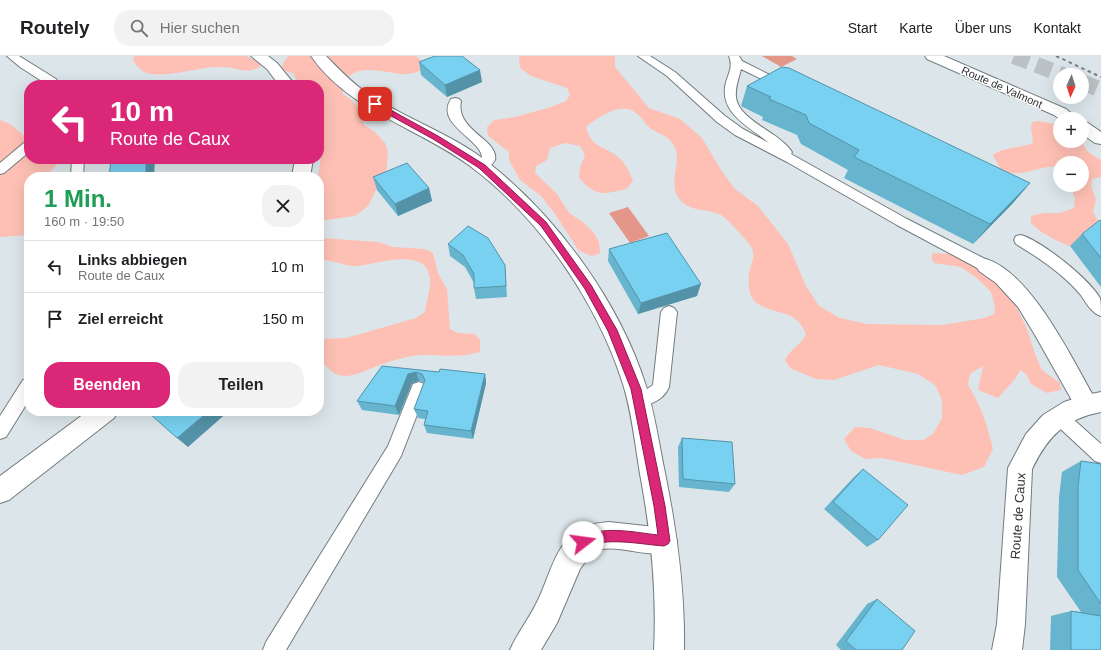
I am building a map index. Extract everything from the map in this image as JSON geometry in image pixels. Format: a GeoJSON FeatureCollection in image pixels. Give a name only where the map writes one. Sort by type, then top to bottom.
{"type":"FeatureCollection","features":[{"type":"Feature","properties":{"kind":"street"},"geometry":{"type":"LineString","coordinates":[[258,56],[272,66],[284,80]]}},
{"type":"Feature","properties":{"kind":"street"},"geometry":{"type":"LineString","coordinates":[[318,56],[340,79],[363,98],[436,137],[482,167],[544,224],[588,287],[612,330],[636,389],[660,506],[668,581],[669,650]]}},
{"type":"Feature","properties":{"kind":"street","name":"Route de Valmont"},"geometry":{"type":"LineString","coordinates":[[932,56],[1060,112]]}},
{"type":"Feature","properties":{"kind":"street"},"geometry":{"type":"LineString","coordinates":[[1089,131],[1101,139]]}},
{"type":"Feature","properties":{"kind":"street"},"geometry":{"type":"LineString","coordinates":[[986,266],[1003,278],[1025,301],[1094,403]]}},
{"type":"Feature","properties":{"kind":"street","name":"Route de Caux"},"geometry":{"type":"LineString","coordinates":[[1007,650],[1011,624],[1020,468],[1028,450],[1041,432],[1058,416],[1074,407],[1094,403]]}},
{"type":"Feature","properties":{"kind":"street"},"geometry":{"type":"LineString","coordinates":[[0,492],[99,416]]}},
{"type":"Feature","properties":{"kind":"street"},"geometry":{"type":"LineString","coordinates":[[525,650],[546,613],[568,565],[583,542],[590,538],[610,536],[664,541]]}},
{"type":"Feature","properties":{"kind":"lane"},"geometry":{"type":"LineString","coordinates":[[12,56],[24,65],[50,80]]}},
{"type":"Feature","properties":{"kind":"lane"},"geometry":{"type":"LineString","coordinates":[[644,56],[670,74],[730,126],[792,159],[902,222],[986,266]]}},
{"type":"Feature","properties":{"kind":"lane"},"geometry":{"type":"LineString","coordinates":[[782,85],[735,60],[730,102],[733,108],[743,118],[781,145],[792,159]]}},
{"type":"Feature","properties":{"kind":"lane"},"geometry":{"type":"LineString","coordinates":[[455,101],[452,106],[461,124],[467,133],[487,150],[490,155],[489,160],[482,167]]}},
{"type":"Feature","properties":{"kind":"lane"},"geometry":{"type":"LineString","coordinates":[[0,170],[24,149]]}},
{"type":"Feature","properties":{"kind":"lane"},"geometry":{"type":"LineString","coordinates":[[1022,240],[1058,264],[1084,289],[1101,310]]}},
{"type":"Feature","properties":{"kind":"lane"},"geometry":{"type":"LineString","coordinates":[[638,398],[649,398],[657,393],[662,387],[669,312]]}},
{"type":"Feature","properties":{"kind":"lane"},"geometry":{"type":"LineString","coordinates":[[274,650],[395,450],[419,388]]}},
{"type":"Feature","properties":{"kind":"lane"},"geometry":{"type":"LineString","coordinates":[[0,431],[24,393]]}},
{"type":"Feature","properties":{"kind":"lane"},"geometry":{"type":"LineString","coordinates":[[1058,416],[1101,455]]}},
{"type":"Feature","properties":{"kind":"shaded area"},"geometry":{"type":"Polygon","coordinates":[[[134,56],[246,56],[260,63],[260,67],[245,71],[227,67],[212,67],[171,74],[152,74],[144,72],[133,61],[134,56]]]}},
{"type":"Feature","properties":{"kind":"shaded area"},"geometry":{"type":"Polygon","coordinates":[[[289,56],[416,56],[425,64],[419,71],[411,74],[370,70],[360,71],[350,76],[342,87],[343,94],[352,100],[357,106],[364,125],[375,132],[385,143],[388,152],[386,175],[368,206],[355,216],[324,220],[324,172],[319,172],[320,164],[324,164],[324,80],[296,80],[293,73],[285,71],[282,67],[284,61],[289,56]]]}},
{"type":"Feature","properties":{"kind":"shaded area"},"geometry":{"type":"Polygon","coordinates":[[[519,56],[615,56],[615,67],[649,108],[680,119],[702,138],[721,170],[735,189],[758,206],[788,244],[806,286],[819,306],[840,318],[867,324],[942,325],[984,318],[994,314],[995,307],[991,292],[979,280],[961,267],[934,263],[931,257],[933,253],[950,254],[968,263],[995,281],[1015,304],[1027,329],[1042,370],[1060,383],[1061,390],[1047,393],[1031,384],[1026,374],[1020,370],[1016,378],[998,398],[978,390],[983,366],[970,374],[968,385],[984,416],[993,449],[984,467],[962,475],[882,458],[865,459],[851,451],[844,439],[855,427],[870,428],[905,440],[923,440],[933,434],[942,418],[942,400],[935,385],[918,374],[879,365],[834,380],[816,379],[790,368],[785,360],[806,334],[801,325],[793,317],[760,305],[751,296],[749,272],[753,256],[752,248],[743,236],[721,215],[695,209],[685,205],[681,201],[677,195],[674,181],[677,154],[673,144],[670,140],[650,128],[635,112],[629,109],[609,112],[596,119],[586,127],[593,142],[617,156],[625,165],[633,180],[627,189],[601,193],[596,192],[585,184],[579,178],[580,168],[585,155],[580,146],[565,143],[550,148],[547,160],[536,166],[535,173],[557,194],[569,213],[583,222],[594,233],[599,242],[600,253],[592,256],[579,251],[555,214],[541,196],[520,180],[509,160],[509,152],[488,136],[487,127],[494,120],[515,117],[551,107],[566,101],[570,95],[567,88],[531,76],[520,68],[519,56]]]}},
{"type":"Feature","properties":{"kind":"shaded area"},"geometry":{"type":"Polygon","coordinates":[[[762,56],[792,56],[797,59],[781,67],[762,56]]]}},
{"type":"Feature","properties":{"kind":"shaded area"},"geometry":{"type":"Polygon","coordinates":[[[0,120],[10,124],[24,136],[24,164],[57,164],[50,172],[24,172],[24,235],[0,237],[0,120]]]}},
{"type":"Feature","properties":{"kind":"shaded area"},"geometry":{"type":"Polygon","coordinates":[[[1039,121],[1053,124],[1053,148],[1085,148],[1088,152],[1101,160],[1101,177],[1092,179],[1091,185],[1096,200],[1093,211],[1096,218],[1101,223],[1079,250],[1054,239],[1036,228],[1031,223],[1031,216],[1044,213],[1060,213],[1074,208],[1075,198],[1073,192],[1089,192],[1089,156],[1053,156],[1053,166],[1023,173],[1015,173],[1001,169],[993,155],[1002,150],[1033,143],[1031,128],[1032,122],[1039,121]]]}},
{"type":"Feature","properties":{"kind":"shaded area"},"geometry":{"type":"Polygon","coordinates":[[[628,207],[649,236],[630,243],[609,213],[628,207]]]}},
{"type":"Feature","properties":{"kind":"shaded area"},"geometry":{"type":"Polygon","coordinates":[[[324,238],[378,242],[393,247],[425,249],[433,253],[438,273],[447,289],[450,329],[458,333],[475,334],[480,340],[480,352],[459,356],[419,355],[390,361],[358,374],[345,376],[336,374],[324,365],[324,339],[346,338],[416,318],[425,312],[430,279],[427,269],[420,263],[411,260],[400,259],[358,266],[324,260],[324,238]]]}},
{"type":"Feature","properties":{"kind":"building"},"geometry":{"type":"Polygon","coordinates":[[[435,56],[462,56],[480,70],[445,85],[419,62],[435,56]]]}},
{"type":"Feature","properties":{"kind":"building"},"geometry":{"type":"Polygon","coordinates":[[[782,67],[789,68],[1030,183],[990,224],[854,157],[859,150],[809,123],[806,115],[769,99],[771,97],[747,86],[782,67]]]}},
{"type":"Feature","properties":{"kind":"building"},"geometry":{"type":"Polygon","coordinates":[[[407,163],[429,188],[395,204],[373,177],[407,163]]]}},
{"type":"Feature","properties":{"kind":"building"},"geometry":{"type":"Polygon","coordinates":[[[110,164],[146,164],[146,172],[110,172],[110,164]]]}},
{"type":"Feature","properties":{"kind":"building"},"geometry":{"type":"Polygon","coordinates":[[[1100,220],[1101,221],[1101,258],[1082,234],[1100,220]]]}},
{"type":"Feature","properties":{"kind":"building"},"geometry":{"type":"Polygon","coordinates":[[[468,226],[488,238],[505,265],[506,286],[474,288],[474,274],[463,255],[448,244],[468,226]]]}},
{"type":"Feature","properties":{"kind":"building"},"geometry":{"type":"Polygon","coordinates":[[[667,233],[701,284],[641,303],[609,249],[667,233]]]}},
{"type":"Feature","properties":{"kind":"building"},"geometry":{"type":"Polygon","coordinates":[[[382,366],[439,372],[440,369],[485,374],[471,431],[424,425],[428,411],[414,409],[425,380],[422,374],[416,372],[408,374],[395,406],[357,401],[382,366]]]}},
{"type":"Feature","properties":{"kind":"building"},"geometry":{"type":"Polygon","coordinates":[[[152,416],[203,416],[177,438],[152,416]]]}},
{"type":"Feature","properties":{"kind":"building"},"geometry":{"type":"Polygon","coordinates":[[[682,438],[732,442],[735,484],[683,479],[682,438]]]}},
{"type":"Feature","properties":{"kind":"building"},"geometry":{"type":"Polygon","coordinates":[[[1081,461],[1101,464],[1101,604],[1078,570],[1078,487],[1081,461]]]}},
{"type":"Feature","properties":{"kind":"building"},"geometry":{"type":"Polygon","coordinates":[[[863,469],[908,505],[878,540],[833,502],[863,469]]]}},
{"type":"Feature","properties":{"kind":"building"},"geometry":{"type":"Polygon","coordinates":[[[877,599],[915,631],[902,650],[856,650],[846,641],[877,599]]]}},
{"type":"Feature","properties":{"kind":"building"},"geometry":{"type":"Polygon","coordinates":[[[1071,611],[1101,616],[1101,650],[1071,650],[1071,611]]]}},
{"type":"Feature","properties":{"kind":"tunnel"},"geometry":{"type":"LineString","coordinates":[[1014,56],[1053,71]]}},
{"type":"Feature","properties":{"kind":"tunnel"},"geometry":{"type":"LineString","coordinates":[[1089,85],[1101,90]]}},
{"type":"Feature","properties":{"kind":"railway"},"geometry":{"type":"LineString","coordinates":[[1056,56],[1101,77]]}},
{"type":"Feature","properties":{"kind":"route"},"geometry":{"type":"LineString","coordinates":[[375,104],[436,137],[482,167],[518,198],[544,224],[588,287],[612,330],[636,389],[660,506],[664,541],[610,536],[590,538],[583,542]]}}]}
